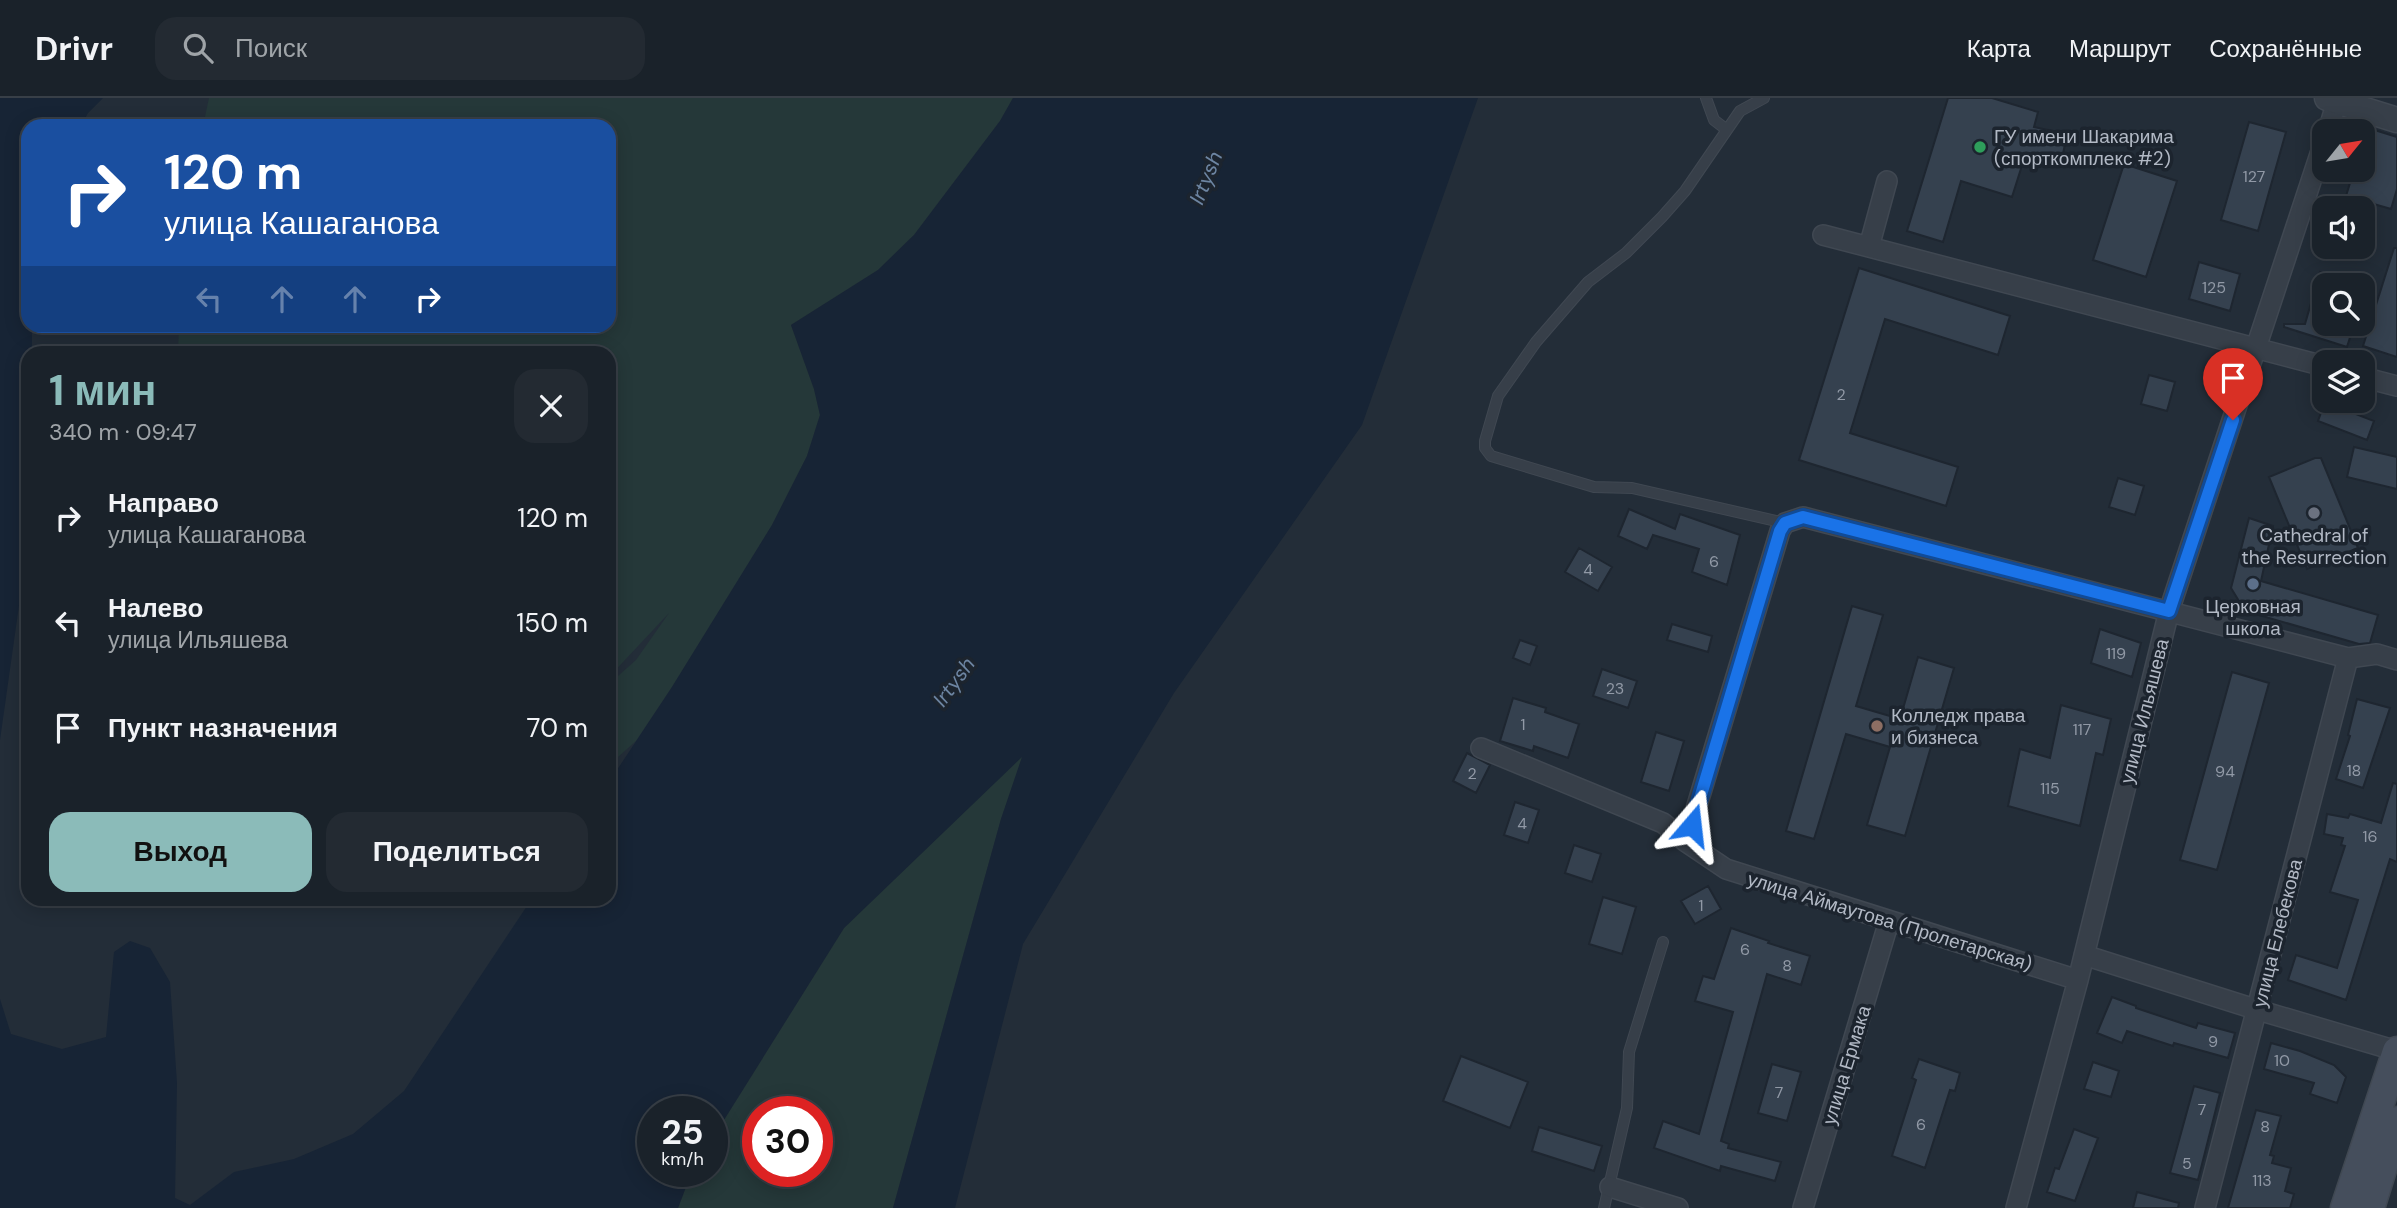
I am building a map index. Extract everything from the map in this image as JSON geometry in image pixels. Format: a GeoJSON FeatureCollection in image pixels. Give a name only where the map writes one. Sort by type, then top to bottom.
{"type":"FeatureCollection","features":[{"type":"Feature","properties":{"kind":"main road"},"geometry":{"type":"LineString","coordinates":[[2345,1208],[2397,1051]]}},
{"type":"Feature","properties":{"kind":"main road"},"geometry":{"type":"LineString","coordinates":[[2370,1208],[2397,1121]]}},
{"type":"Feature","properties":{"kind":"street"},"geometry":{"type":"LineString","coordinates":[[2330,119],[2334,99],[2397,120]]}},
{"type":"Feature","properties":{"kind":"street","name":"улица Ильяшева"},"geometry":{"type":"LineString","coordinates":[[2016,1208],[2078,980],[2169,611],[2312,179]]}},
{"type":"Feature","properties":{"kind":"street"},"geometry":{"type":"LineString","coordinates":[[1869,247],[1887,181]]}},
{"type":"Feature","properties":{"kind":"street"},"geometry":{"type":"LineString","coordinates":[[1823,235],[2312,363]]}},
{"type":"Feature","properties":{"kind":"street"},"geometry":{"type":"LineString","coordinates":[[2375,380],[2397,386]]}},
{"type":"Feature","properties":{"kind":"street"},"geometry":{"type":"LineString","coordinates":[[1685,842],[1780,531],[1794,520],[2169,611],[2347,658],[2376,654],[2397,660]]}},
{"type":"Feature","properties":{"kind":"street","name":"улица Елебекова"},"geometry":{"type":"LineString","coordinates":[[2205,1208],[2347,658]]}},
{"type":"Feature","properties":{"kind":"street","name":"улица Аймаутова (Пролетарская)"},"geometry":{"type":"LineString","coordinates":[[1481,748],[1663,823],[1685,842],[1726,869],[2078,980]]}},
{"type":"Feature","properties":{"kind":"street","name":"улица Ермака"},"geometry":{"type":"LineString","coordinates":[[1803,1208],[1889,922]]}},
{"type":"Feature","properties":{"kind":"street"},"geometry":{"type":"LineString","coordinates":[[2084,955],[2397,1051]]}},
{"type":"Feature","properties":{"kind":"street"},"geometry":{"type":"LineString","coordinates":[[1610,1187],[1678,1208]]}},
{"type":"Feature","properties":{"kind":"lane"},"geometry":{"type":"LineString","coordinates":[[1706,98],[1714,120],[1727,130]]}},
{"type":"Feature","properties":{"kind":"lane"},"geometry":{"type":"LineString","coordinates":[[1764,98],[1740,111],[1685,191],[1626,253],[1588,282],[1529,351],[1499,396],[1485,448],[1491,456],[1594,487],[1632,488],[1794,520]]}},
{"type":"Feature","properties":{"kind":"lane"},"geometry":{"type":"LineString","coordinates":[[1604,1208],[1627,1108],[1629,1052],[1663,942]]}},
{"type":"Feature","properties":{"kind":"shaded area"},"geometry":{"type":"Polygon","coordinates":[[[209,98],[1013,98],[1000,121],[914,235],[878,270],[791,325],[814,389],[820,415],[807,456],[772,525],[672,687],[636,741],[616,759],[616,678],[636,660],[669,613],[616,670],[616,346],[178,346],[179,333],[616,333],[616,119],[204,119],[209,98]]]}},
{"type":"Feature","properties":{"kind":"shaded area"},"geometry":{"type":"Polygon","coordinates":[[[1023,755],[1001,819],[893,1208],[678,1208],[686,1187],[728,1187],[728,1113],[844,928],[1023,755]]]}},
{"type":"Feature","properties":{"kind":"water"},"geometry":{"type":"Polygon","coordinates":[[[0,98],[103,98],[85,119],[21,119],[21,333],[32,333],[32,346],[21,346],[21,591],[0,740],[0,98]]]}},
{"type":"Feature","properties":{"kind":"water","name":"Irtysh"},"geometry":{"type":"Polygon","coordinates":[[[1013,98],[1478,98],[1362,425],[1174,693],[1023,944],[955,1208],[893,1208],[1001,819],[1022,757],[844,928],[728,1113],[728,1096],[637,1096],[637,1187],[686,1187],[678,1208],[0,1208],[0,999],[11,1034],[62,1049],[106,1037],[114,952],[130,941],[150,948],[170,982],[177,1083],[175,1198],[190,1205],[234,1172],[294,1159],[353,1134],[404,1091],[527,906],[616,906],[616,771],[672,687],[772,525],[807,456],[820,415],[814,389],[791,325],[878,270],[914,235],[1000,121],[1013,98]]]}},
{"type":"Feature","properties":{"kind":"building","name":"ГУ имени Шакарима (спорткомплекс #2)"},"geometry":{"type":"Polygon","coordinates":[[[1948,98],[1992,98],[2038,112],[2034,127],[2067,134],[2061,164],[2025,156],[2012,197],[1961,181],[1943,242],[1907,231],[1948,98]]]}},
{"type":"Feature","properties":{"kind":"building"},"geometry":{"type":"Polygon","coordinates":[[[2249,122],[2286,132],[2258,231],[2221,220],[2249,122]]]}},
{"type":"Feature","properties":{"kind":"building"},"geometry":{"type":"Polygon","coordinates":[[[2375,130],[2397,137],[2397,189],[2391,209],[2375,204],[2375,196],[2346,196],[2350,182],[2375,182],[2375,130]]]}},
{"type":"Feature","properties":{"kind":"building"},"geometry":{"type":"Polygon","coordinates":[[[2124,164],[2177,181],[2146,277],[2093,260],[2124,164]]]}},
{"type":"Feature","properties":{"kind":"building"},"geometry":{"type":"Polygon","coordinates":[[[2394,248],[2397,248],[2397,357],[2363,346],[2366,336],[2375,336],[2375,308],[2394,248]]]}},
{"type":"Feature","properties":{"kind":"building"},"geometry":{"type":"Polygon","coordinates":[[[2199,262],[2240,274],[2230,311],[2189,299],[2199,262]]]}},
{"type":"Feature","properties":{"kind":"building"},"geometry":{"type":"Polygon","coordinates":[[[1859,268],[2010,316],[1998,355],[1885,319],[1850,433],[1958,467],[1946,506],[1799,460],[1859,268]]]}},
{"type":"Feature","properties":{"kind":"building"},"geometry":{"type":"Polygon","coordinates":[[[2312,300],[2312,336],[2284,327],[2284,324],[2305,324],[2312,300]]]}},
{"type":"Feature","properties":{"kind":"building"},"geometry":{"type":"Polygon","coordinates":[[[2312,336],[2350,336],[2347,347],[2312,336]]]}},
{"type":"Feature","properties":{"kind":"building"},"geometry":{"type":"Polygon","coordinates":[[[2149,375],[2175,382],[2167,411],[2141,404],[2149,375]]]}},
{"type":"Feature","properties":{"kind":"building"},"geometry":{"type":"Polygon","coordinates":[[[2321,413],[2353,413],[2374,421],[2367,440],[2318,421],[2321,413]]]}},
{"type":"Feature","properties":{"kind":"building"},"geometry":{"type":"Polygon","coordinates":[[[2354,447],[2397,457],[2397,489],[2347,477],[2354,447]]]}},
{"type":"Feature","properties":{"kind":"building","name":"Cathedral of the Resurrection"},"geometry":{"type":"Polygon","coordinates":[[[2321,458],[2358,548],[2307,569],[2269,477],[2321,458]]]}},
{"type":"Feature","properties":{"kind":"building"},"geometry":{"type":"Polygon","coordinates":[[[2118,478],[2144,486],[2135,515],[2109,507],[2118,478]]]}},
{"type":"Feature","properties":{"kind":"building"},"geometry":{"type":"Polygon","coordinates":[[[1629,509],[1675,529],[1680,514],[1740,535],[1727,585],[1692,572],[1699,549],[1653,535],[1647,549],[1618,536],[1629,509]]]}},
{"type":"Feature","properties":{"kind":"building","name":"Церковная школа"},"geometry":{"type":"Polygon","coordinates":[[[2249,518],[2273,526],[2261,581],[2378,615],[2370,643],[2359,644],[2245,611],[2231,588],[2249,518]]]}},
{"type":"Feature","properties":{"kind":"building"},"geometry":{"type":"Polygon","coordinates":[[[1579,548],[1612,567],[1598,591],[1565,572],[1579,548]]]}},
{"type":"Feature","properties":{"kind":"building","name":"Колледж права и бизнеса"},"geometry":{"type":"Polygon","coordinates":[[[1852,606],[1883,615],[1856,706],[1900,719],[1918,657],[1954,668],[1905,836],[1867,825],[1890,747],[1846,734],[1814,839],[1786,831],[1852,606]]]}},
{"type":"Feature","properties":{"kind":"building"},"geometry":{"type":"Polygon","coordinates":[[[1672,624],[1712,636],[1708,652],[1667,640],[1672,624]]]}},
{"type":"Feature","properties":{"kind":"building"},"geometry":{"type":"Polygon","coordinates":[[[2100,629],[2141,643],[2132,677],[2091,663],[2100,629]]]}},
{"type":"Feature","properties":{"kind":"building"},"geometry":{"type":"Polygon","coordinates":[[[1520,640],[1537,646],[1530,665],[1513,658],[1520,640]]]}},
{"type":"Feature","properties":{"kind":"building"},"geometry":{"type":"Polygon","coordinates":[[[1602,669],[1637,681],[1628,708],[1593,696],[1602,669]]]}},
{"type":"Feature","properties":{"kind":"building"},"geometry":{"type":"Polygon","coordinates":[[[2232,672],[2269,683],[2217,870],[2180,860],[2232,672]]]}},
{"type":"Feature","properties":{"kind":"building"},"geometry":{"type":"Polygon","coordinates":[[[1513,698],[1546,708],[1545,712],[1579,724],[1568,758],[1534,746],[1533,751],[1500,741],[1513,698]]]}},
{"type":"Feature","properties":{"kind":"building"},"geometry":{"type":"Polygon","coordinates":[[[2357,699],[2390,708],[2363,788],[2336,779],[2350,736],[2348,735],[2357,699]]]}},
{"type":"Feature","properties":{"kind":"building"},"geometry":{"type":"Polygon","coordinates":[[[2061,705],[2111,719],[2103,755],[2096,753],[2080,826],[2008,806],[2020,749],[2050,758],[2061,705]]]}},
{"type":"Feature","properties":{"kind":"building"},"geometry":{"type":"Polygon","coordinates":[[[1656,732],[1684,741],[1669,791],[1641,782],[1656,732]]]}},
{"type":"Feature","properties":{"kind":"building"},"geometry":{"type":"Polygon","coordinates":[[[1467,753],[1490,765],[1476,793],[1453,781],[1467,753]]]}},
{"type":"Feature","properties":{"kind":"building"},"geometry":{"type":"Polygon","coordinates":[[[2393,783],[2397,784],[2397,862],[2390,859],[2346,1000],[2288,980],[2296,955],[2337,968],[2358,900],[2330,892],[2345,846],[2341,845],[2343,838],[2324,834],[2327,814],[2348,818],[2350,814],[2381,823],[2393,783]]]}},
{"type":"Feature","properties":{"kind":"building"},"geometry":{"type":"Polygon","coordinates":[[[1515,802],[1539,810],[1528,843],[1504,835],[1515,802]]]}},
{"type":"Feature","properties":{"kind":"building"},"geometry":{"type":"Polygon","coordinates":[[[1574,845],[1601,854],[1592,882],[1565,873],[1574,845]]]}},
{"type":"Feature","properties":{"kind":"building"},"geometry":{"type":"Polygon","coordinates":[[[1708,886],[1721,909],[1695,924],[1681,901],[1708,886]]]}},
{"type":"Feature","properties":{"kind":"building"},"geometry":{"type":"Polygon","coordinates":[[[1603,897],[1636,907],[1622,954],[1589,944],[1603,897]]]}},
{"type":"Feature","properties":{"kind":"building"},"geometry":{"type":"Polygon","coordinates":[[[1731,928],[1810,956],[1801,985],[1767,974],[1721,1141],[1729,1144],[1728,1148],[1781,1162],[1775,1181],[1721,1166],[1720,1171],[1654,1148],[1663,1121],[1699,1134],[1733,1012],[1695,1001],[1703,976],[1714,979],[1731,928]]]}},
{"type":"Feature","properties":{"kind":"building"},"geometry":{"type":"Polygon","coordinates":[[[2112,997],[2196,1028],[2198,1023],[2235,1033],[2228,1058],[2174,1043],[2173,1046],[2127,1031],[2122,1043],[2097,1033],[2112,997]]]}},
{"type":"Feature","properties":{"kind":"building"},"geometry":{"type":"Polygon","coordinates":[[[2271,1043],[2334,1065],[2346,1077],[2337,1103],[2310,1094],[2314,1083],[2264,1069],[2271,1043]]]}},
{"type":"Feature","properties":{"kind":"building"},"geometry":{"type":"Polygon","coordinates":[[[1461,1056],[1528,1082],[1510,1128],[1443,1101],[1461,1056]]]}},
{"type":"Feature","properties":{"kind":"building"},"geometry":{"type":"Polygon","coordinates":[[[1919,1059],[1960,1073],[1955,1091],[1950,1090],[1925,1168],[1892,1156],[1916,1080],[1912,1078],[1919,1059]]]}},
{"type":"Feature","properties":{"kind":"building"},"geometry":{"type":"Polygon","coordinates":[[[2093,1062],[2119,1071],[2111,1097],[2084,1089],[2093,1062]]]}},
{"type":"Feature","properties":{"kind":"building"},"geometry":{"type":"Polygon","coordinates":[[[1772,1064],[1801,1072],[1787,1121],[1758,1113],[1772,1064]]]}},
{"type":"Feature","properties":{"kind":"building"},"geometry":{"type":"Polygon","coordinates":[[[2194,1086],[2220,1093],[2198,1180],[2170,1173],[2194,1086]]]}},
{"type":"Feature","properties":{"kind":"building"},"geometry":{"type":"Polygon","coordinates":[[[2256,1110],[2281,1116],[2270,1155],[2274,1156],[2272,1163],[2291,1168],[2285,1191],[2294,1194],[2290,1208],[2228,1208],[2256,1110]]]}},
{"type":"Feature","properties":{"kind":"building"},"geometry":{"type":"Polygon","coordinates":[[[1539,1127],[1602,1146],[1594,1171],[1532,1151],[1539,1127]]]}},
{"type":"Feature","properties":{"kind":"building"},"geometry":{"type":"Polygon","coordinates":[[[2074,1129],[2098,1138],[2075,1201],[2047,1192],[2055,1168],[2059,1169],[2074,1129]]]}},
{"type":"Feature","properties":{"kind":"building"},"geometry":{"type":"Polygon","coordinates":[[[2137,1192],[2179,1203],[2178,1208],[2133,1208],[2137,1192]]]}},
{"type":"Feature","properties":{"kind":"place","name":"ГУ имени Шакарима (спорткомплекс #2)"},"geometry":{"type":"Point","coordinates":[1980,147]}},
{"type":"Feature","properties":{"kind":"place","name":"Cathedral of the Resurrection"},"geometry":{"type":"Point","coordinates":[2314,513]}},
{"type":"Feature","properties":{"kind":"place","name":"Церковная школа"},"geometry":{"type":"Point","coordinates":[2253,584]}},
{"type":"Feature","properties":{"kind":"place","name":"Колледж права и бизнеса"},"geometry":{"type":"Point","coordinates":[1877,726]}},
{"type":"Feature","properties":{"kind":"route"},"geometry":{"type":"LineString","coordinates":[[1692,825],[1780,531],[1785,523],[1803,517],[2169,611],[2233,420]]}}]}
